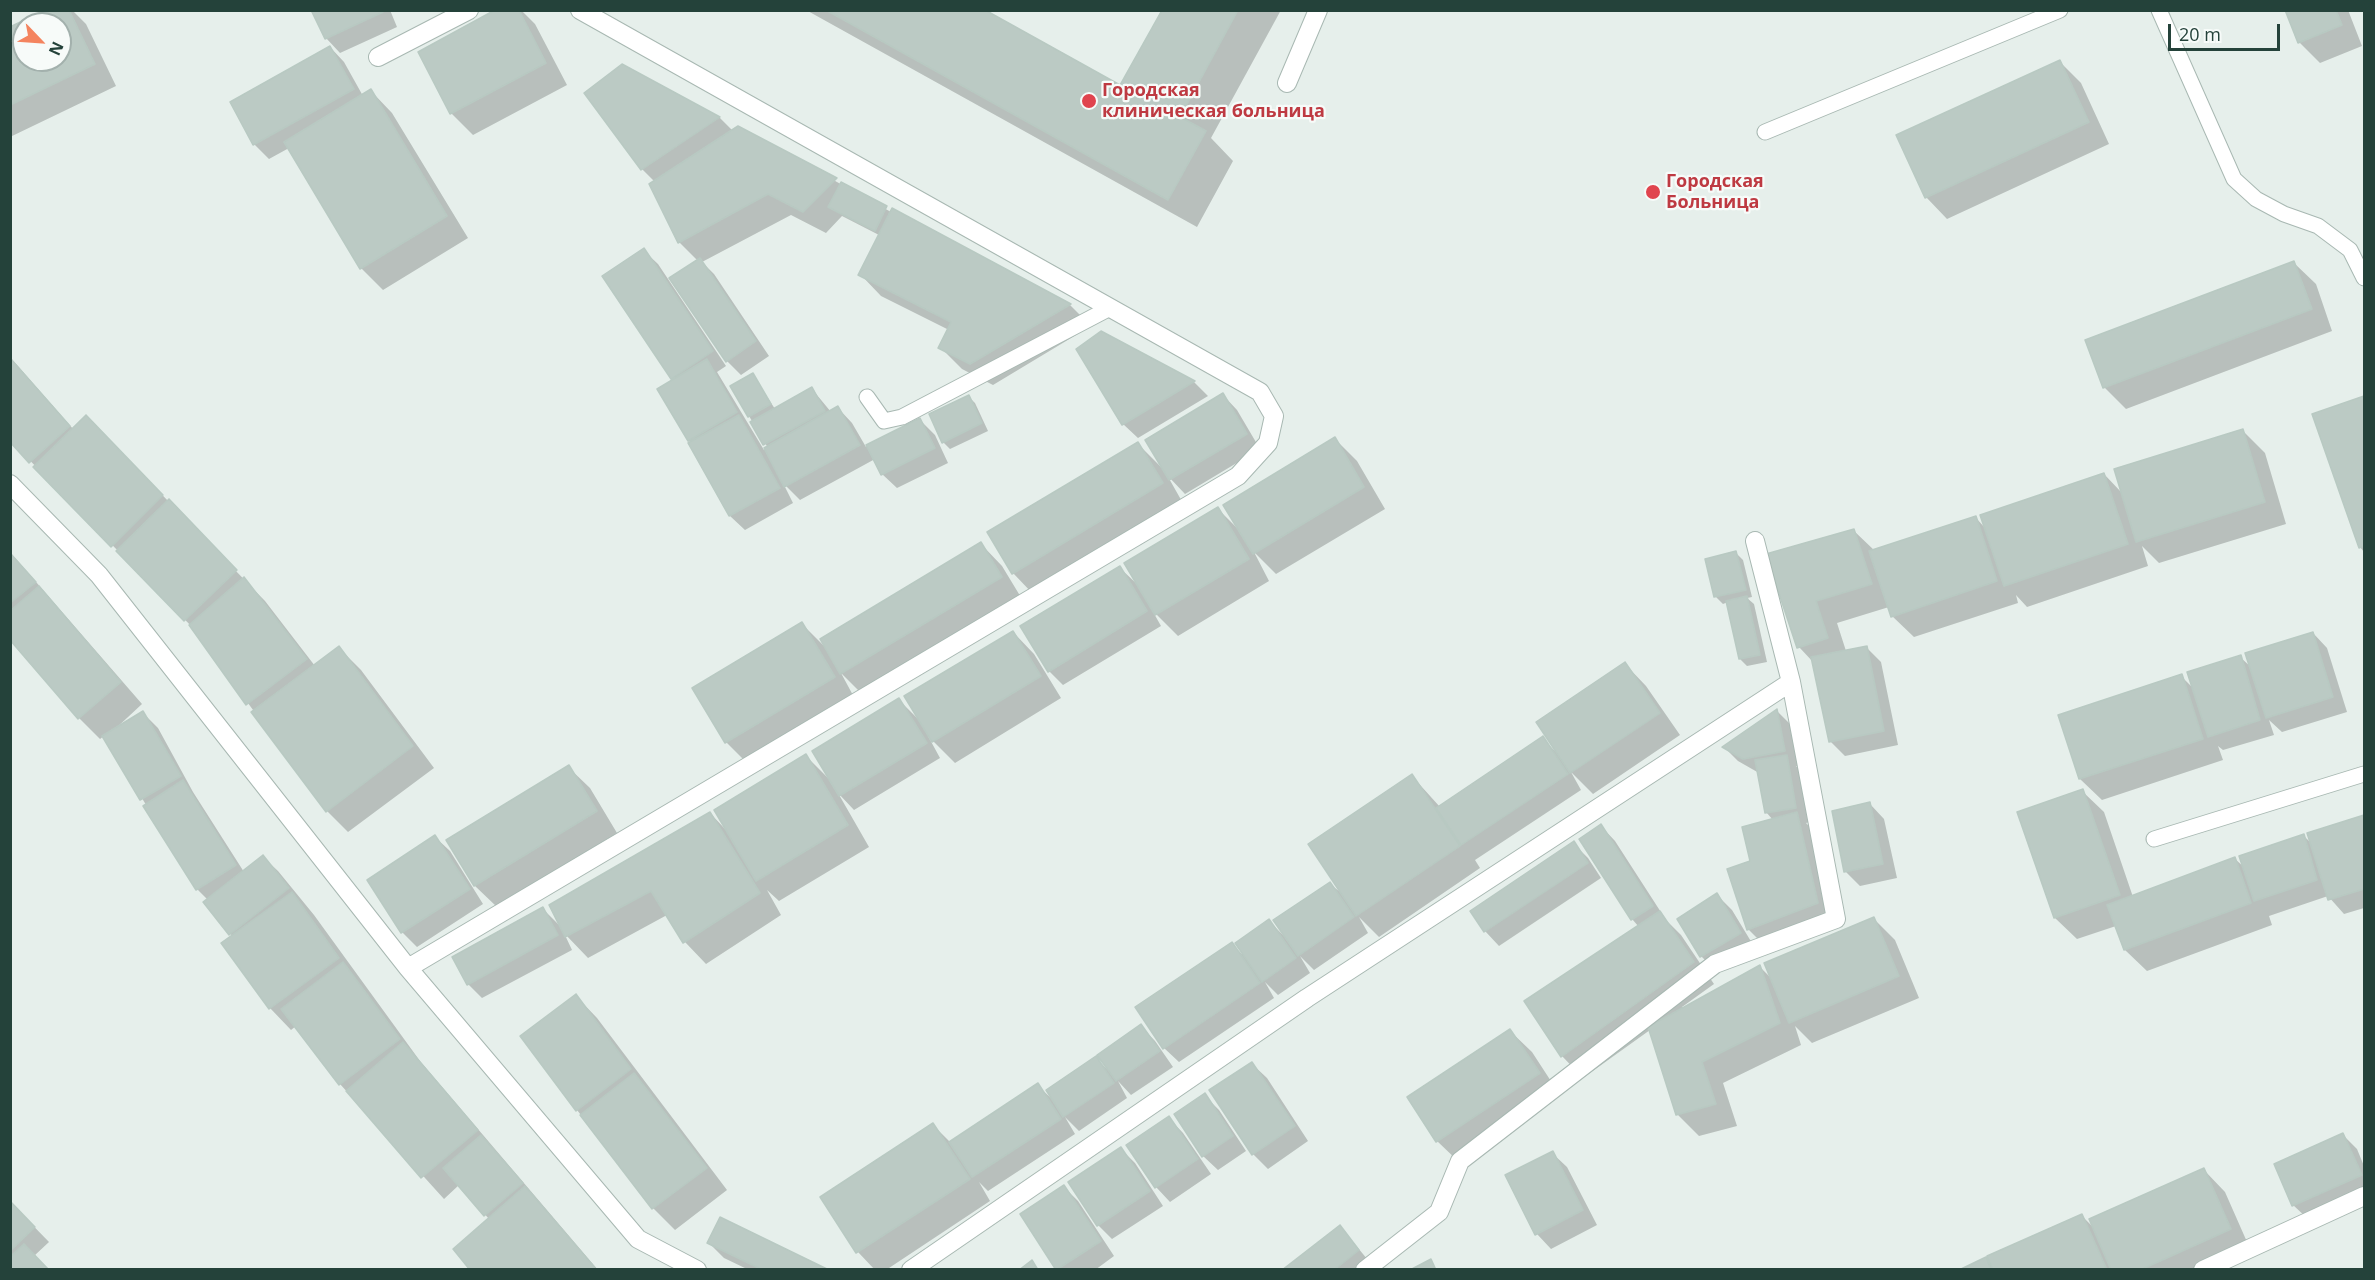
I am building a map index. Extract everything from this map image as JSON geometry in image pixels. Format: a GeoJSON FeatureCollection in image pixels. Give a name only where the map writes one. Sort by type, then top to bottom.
{"type":"FeatureCollection","features":[{"type":"Feature","properties":{"kind":"street"},"geometry":{"type":"LineString","coordinates":[[378,57],[469,10]]}},
{"type":"Feature","properties":{"kind":"street"},"geometry":{"type":"LineString","coordinates":[[408,968],[1238,476],[1268,443],[1274,416],[1260,392],[580,10]]}},
{"type":"Feature","properties":{"kind":"street"},"geometry":{"type":"LineString","coordinates":[[1287,83],[1318,10]]}},
{"type":"Feature","properties":{"kind":"street"},"geometry":{"type":"LineString","coordinates":[[10,484],[99,575],[408,968],[638,1239],[697,1269]]}},
{"type":"Feature","properties":{"kind":"street"},"geometry":{"type":"LineString","coordinates":[[1365,1269],[1439,1212],[1460,1161],[1715,964],[1836,919],[1791,682],[1755,541]]}},
{"type":"Feature","properties":{"kind":"street"},"geometry":{"type":"LineString","coordinates":[[911,1269],[1307,998],[1791,682]]}},
{"type":"Feature","properties":{"kind":"street"},"geometry":{"type":"LineString","coordinates":[[2203,1269],[2364,1196]]}},
{"type":"Feature","properties":{"kind":"lane"},"geometry":{"type":"LineString","coordinates":[[1765,132],[2060,10]]}},
{"type":"Feature","properties":{"kind":"lane"},"geometry":{"type":"LineString","coordinates":[[2159,10],[2234,179],[2256,199],[2326,232],[2350,250],[2364,278]]}},
{"type":"Feature","properties":{"kind":"lane"},"geometry":{"type":"LineString","coordinates":[[867,397],[884,421],[902,417],[1110,308]]}},
{"type":"Feature","properties":{"kind":"lane"},"geometry":{"type":"LineString","coordinates":[[2154,839],[2364,774]]}},
{"type":"Feature","properties":{"kind":"building"},"geometry":{"type":"Polygon","coordinates":[[[45,10],[69,10],[70,12],[41,12],[45,10]]]}},
{"type":"Feature","properties":{"kind":"building"},"geometry":{"type":"Polygon","coordinates":[[[311,10],[383,10],[383,12],[325,39],[311,10]]]}},
{"type":"Feature","properties":{"kind":"building"},"geometry":{"type":"Polygon","coordinates":[[[495,10],[519,10],[546,63],[450,114],[418,52],[495,10]]]}},
{"type":"Feature","properties":{"kind":"building","name":"Городская клиническая больница"},"geometry":{"type":"Polygon","coordinates":[[[826,10],[985,10],[1120,85],[1162,10],[1238,10],[1180,117],[1206,131],[1168,200],[826,10]]]}},
{"type":"Feature","properties":{"kind":"building"},"geometry":{"type":"Polygon","coordinates":[[[2285,10],[2336,10],[2342,25],[2298,43],[2285,10]]]}},
{"type":"Feature","properties":{"kind":"building"},"geometry":{"type":"Polygon","coordinates":[[[72,16],[95,64],[10,105],[10,27],[12,26],[12,72],[72,72],[72,16]]]}},
{"type":"Feature","properties":{"kind":"building"},"geometry":{"type":"Polygon","coordinates":[[[330,46],[354,89],[253,145],[230,102],[330,46]]]}},
{"type":"Feature","properties":{"kind":"building"},"geometry":{"type":"Polygon","coordinates":[[[2060,60],[2089,122],[1925,198],[1896,135],[2060,60]]]}},
{"type":"Feature","properties":{"kind":"building"},"geometry":{"type":"Polygon","coordinates":[[[622,64],[720,117],[641,170],[584,93],[622,64]]]}},
{"type":"Feature","properties":{"kind":"building"},"geometry":{"type":"Polygon","coordinates":[[[371,89],[447,216],[360,269],[284,142],[371,89]]]}},
{"type":"Feature","properties":{"kind":"building"},"geometry":{"type":"Polygon","coordinates":[[[738,126],[837,178],[803,212],[768,194],[678,243],[649,184],[738,126]]]}},
{"type":"Feature","properties":{"kind":"building"},"geometry":{"type":"Polygon","coordinates":[[[841,182],[887,206],[875,231],[828,207],[841,182]]]}},
{"type":"Feature","properties":{"kind":"building"},"geometry":{"type":"Polygon","coordinates":[[[892,208],[1071,304],[970,364],[938,348],[951,322],[858,275],[892,208]]]}},
{"type":"Feature","properties":{"kind":"building"},"geometry":{"type":"Polygon","coordinates":[[[644,248],[713,351],[671,379],[602,276],[644,248]]]}},
{"type":"Feature","properties":{"kind":"building"},"geometry":{"type":"Polygon","coordinates":[[[700,258],[756,341],[726,362],[669,278],[700,258]]]}},
{"type":"Feature","properties":{"kind":"building"},"geometry":{"type":"Polygon","coordinates":[[[2294,261],[2312,309],[2103,388],[2085,340],[2294,261]]]}},
{"type":"Feature","properties":{"kind":"building"},"geometry":{"type":"Polygon","coordinates":[[[1101,331],[1195,381],[1122,425],[1076,349],[1101,331]]]}},
{"type":"Feature","properties":{"kind":"building"},"geometry":{"type":"Polygon","coordinates":[[[10,358],[70,426],[29,463],[10,442],[10,358]]]}},
{"type":"Feature","properties":{"kind":"building"},"geometry":{"type":"Polygon","coordinates":[[[707,359],[737,412],[688,441],[657,389],[707,359]]]}},
{"type":"Feature","properties":{"kind":"building"},"geometry":{"type":"Polygon","coordinates":[[[753,373],[771,404],[748,417],[730,386],[753,373]]]}},
{"type":"Feature","properties":{"kind":"building"},"geometry":{"type":"Polygon","coordinates":[[[812,387],[825,411],[763,445],[750,422],[812,387]]]}},
{"type":"Feature","properties":{"kind":"building"},"geometry":{"type":"Polygon","coordinates":[[[1223,393],[1247,434],[1169,480],[1145,440],[1223,393]]]}},
{"type":"Feature","properties":{"kind":"building"},"geometry":{"type":"Polygon","coordinates":[[[969,395],[982,423],[942,443],[929,414],[969,395]]]}},
{"type":"Feature","properties":{"kind":"building"},"geometry":{"type":"Polygon","coordinates":[[[2364,396],[2364,546],[2359,548],[2312,414],[2364,396]]]}},
{"type":"Feature","properties":{"kind":"building"},"geometry":{"type":"Polygon","coordinates":[[[838,406],[860,445],[784,487],[764,448],[838,406]]]}},
{"type":"Feature","properties":{"kind":"building"},"geometry":{"type":"Polygon","coordinates":[[[86,415],[163,495],[111,547],[33,467],[86,415]]]}},
{"type":"Feature","properties":{"kind":"building"},"geometry":{"type":"Polygon","coordinates":[[[739,415],[780,488],[729,516],[688,443],[739,415]]]}},
{"type":"Feature","properties":{"kind":"building"},"geometry":{"type":"Polygon","coordinates":[[[920,418],[935,448],[881,475],[866,445],[920,418]]]}},
{"type":"Feature","properties":{"kind":"building"},"geometry":{"type":"Polygon","coordinates":[[[2243,429],[2265,502],[2136,542],[2114,469],[2243,429]]]}},
{"type":"Feature","properties":{"kind":"building"},"geometry":{"type":"Polygon","coordinates":[[[1335,437],[1364,487],[1253,554],[1223,505],[1335,437]]]}},
{"type":"Feature","properties":{"kind":"building"},"geometry":{"type":"Polygon","coordinates":[[[1138,442],[1163,483],[1012,574],[987,532],[1138,442]]]}},
{"type":"Feature","properties":{"kind":"building"},"geometry":{"type":"Polygon","coordinates":[[[2104,473],[2128,544],[2004,586],[1980,515],[2104,473]]]}},
{"type":"Feature","properties":{"kind":"building"},"geometry":{"type":"Polygon","coordinates":[[[169,499],[237,570],[184,621],[116,551],[169,499]]]}},
{"type":"Feature","properties":{"kind":"building"},"geometry":{"type":"Polygon","coordinates":[[[1218,507],[1249,559],[1155,615],[1124,563],[1218,507]]]}},
{"type":"Feature","properties":{"kind":"building"},"geometry":{"type":"Polygon","coordinates":[[[1976,516],[1997,581],[1891,617],[1869,551],[1976,516]]]}},
{"type":"Feature","properties":{"kind":"building"},"geometry":{"type":"Polygon","coordinates":[[[1854,529],[1872,584],[1816,601],[1828,638],[1797,648],[1766,554],[1854,529]]]}},
{"type":"Feature","properties":{"kind":"building"},"geometry":{"type":"Polygon","coordinates":[[[981,542],[1002,577],[840,674],[820,639],[981,542]]]}},
{"type":"Feature","properties":{"kind":"building"},"geometry":{"type":"Polygon","coordinates":[[[1736,551],[1746,590],[1714,597],[1705,559],[1736,551]]]}},
{"type":"Feature","properties":{"kind":"building"},"geometry":{"type":"Polygon","coordinates":[[[10,553],[36,582],[10,603],[10,553]]]}},
{"type":"Feature","properties":{"kind":"building"},"geometry":{"type":"Polygon","coordinates":[[[1120,566],[1147,611],[1048,672],[1020,626],[1120,566]]]}},
{"type":"Feature","properties":{"kind":"building"},"geometry":{"type":"Polygon","coordinates":[[[244,577],[307,659],[246,705],[189,625],[244,577]]]}},
{"type":"Feature","properties":{"kind":"building"},"geometry":{"type":"Polygon","coordinates":[[[39,586],[121,682],[78,719],[10,640],[10,611],[39,586]]]}},
{"type":"Feature","properties":{"kind":"building"},"geometry":{"type":"Polygon","coordinates":[[[1747,596],[1760,655],[1739,659],[1726,601],[1747,596]]]}},
{"type":"Feature","properties":{"kind":"building"},"geometry":{"type":"Polygon","coordinates":[[[802,622],[835,677],[725,743],[692,688],[802,622]]]}},
{"type":"Feature","properties":{"kind":"building"},"geometry":{"type":"Polygon","coordinates":[[[1013,631],[1041,676],[932,742],[904,696],[1013,631]]]}},
{"type":"Feature","properties":{"kind":"building"},"geometry":{"type":"Polygon","coordinates":[[[2313,632],[2333,697],[2266,718],[2245,653],[2313,632]]]}},
{"type":"Feature","properties":{"kind":"building"},"geometry":{"type":"Polygon","coordinates":[[[339,646],[413,746],[326,812],[251,712],[339,646]]]}},
{"type":"Feature","properties":{"kind":"building"},"geometry":{"type":"Polygon","coordinates":[[[1867,646],[1884,731],[1829,742],[1811,657],[1867,646]]]}},
{"type":"Feature","properties":{"kind":"building"},"geometry":{"type":"Polygon","coordinates":[[[2241,655],[2260,720],[2208,737],[2187,672],[2241,655]]]}},
{"type":"Feature","properties":{"kind":"building"},"geometry":{"type":"Polygon","coordinates":[[[1625,662],[1660,713],[1570,773],[1536,722],[1625,662]]]}},
{"type":"Feature","properties":{"kind":"building"},"geometry":{"type":"Polygon","coordinates":[[[2182,674],[2203,739],[2079,779],[2058,715],[2182,674]]]}},
{"type":"Feature","properties":{"kind":"building"},"geometry":{"type":"Polygon","coordinates":[[[899,698],[927,743],[839,796],[812,751],[899,698]]]}},
{"type":"Feature","properties":{"kind":"building"},"geometry":{"type":"Polygon","coordinates":[[[1777,709],[1785,751],[1743,759],[1722,747],[1777,709]]]}},
{"type":"Feature","properties":{"kind":"building"},"geometry":{"type":"Polygon","coordinates":[[[143,711],[181,776],[140,800],[102,736],[143,711]]]}},
{"type":"Feature","properties":{"kind":"building"},"geometry":{"type":"Polygon","coordinates":[[[1543,736],[1568,774],[1461,845],[1436,808],[1543,736]]]}},
{"type":"Feature","properties":{"kind":"building"},"geometry":{"type":"Polygon","coordinates":[[[806,754],[848,825],[756,881],[714,810],[806,754]]]}},
{"type":"Feature","properties":{"kind":"building"},"geometry":{"type":"Polygon","coordinates":[[[1787,755],[1796,808],[1765,813],[1755,760],[1787,755]]]}},
{"type":"Feature","properties":{"kind":"building"},"geometry":{"type":"Polygon","coordinates":[[[569,765],[597,811],[474,886],[446,840],[569,765]]]}},
{"type":"Feature","properties":{"kind":"building"},"geometry":{"type":"Polygon","coordinates":[[[1412,774],[1460,846],[1356,916],[1308,844],[1412,774]]]}},
{"type":"Feature","properties":{"kind":"building"},"geometry":{"type":"Polygon","coordinates":[[[183,780],[236,865],[196,890],[143,806],[183,780]]]}},
{"type":"Feature","properties":{"kind":"building"},"geometry":{"type":"Polygon","coordinates":[[[2083,789],[2120,895],[2054,918],[2017,812],[2083,789]]]}},
{"type":"Feature","properties":{"kind":"building"},"geometry":{"type":"Polygon","coordinates":[[[1870,802],[1883,864],[1844,872],[1832,811],[1870,802]]]}},
{"type":"Feature","properties":{"kind":"building"},"geometry":{"type":"Polygon","coordinates":[[[710,812],[760,893],[683,943],[651,891],[565,937],[549,905],[710,812]]]}},
{"type":"Feature","properties":{"kind":"building"},"geometry":{"type":"Polygon","coordinates":[[[1797,812],[1818,903],[1747,930],[1727,869],[1750,861],[1742,827],[1797,812]]]}},
{"type":"Feature","properties":{"kind":"building"},"geometry":{"type":"Polygon","coordinates":[[[2364,815],[2364,889],[2328,900],[2307,833],[2364,815]]]}},
{"type":"Feature","properties":{"kind":"building"},"geometry":{"type":"Polygon","coordinates":[[[1601,824],[1653,906],[1631,920],[1579,839],[1601,824]]]}},
{"type":"Feature","properties":{"kind":"building"},"geometry":{"type":"Polygon","coordinates":[[[2304,834],[2317,880],[2254,901],[2239,856],[2304,834]]]}},
{"type":"Feature","properties":{"kind":"building"},"geometry":{"type":"Polygon","coordinates":[[[435,835],[470,889],[401,933],[367,880],[435,835]]]}},
{"type":"Feature","properties":{"kind":"building"},"geometry":{"type":"Polygon","coordinates":[[[1574,841],[1588,863],[1484,932],[1470,911],[1574,841]]]}},
{"type":"Feature","properties":{"kind":"building"},"geometry":{"type":"Polygon","coordinates":[[[263,855],[289,888],[229,935],[203,902],[263,855]]]}},
{"type":"Feature","properties":{"kind":"building"},"geometry":{"type":"Polygon","coordinates":[[[2235,857],[2251,903],[2124,950],[2107,905],[2235,857]]]}},
{"type":"Feature","properties":{"kind":"building"},"geometry":{"type":"Polygon","coordinates":[[[1330,882],[1354,917],[1298,956],[1273,920],[1330,882]]]}},
{"type":"Feature","properties":{"kind":"building"},"geometry":{"type":"Polygon","coordinates":[[[292,892],[339,958],[269,1009],[221,943],[292,892]]]}},
{"type":"Feature","properties":{"kind":"building"},"geometry":{"type":"Polygon","coordinates":[[[1717,893],[1741,933],[1700,957],[1677,919],[1717,893]]]}},
{"type":"Feature","properties":{"kind":"building"},"geometry":{"type":"Polygon","coordinates":[[[543,907],[558,935],[467,985],[452,957],[543,907]]]}},
{"type":"Feature","properties":{"kind":"building"},"geometry":{"type":"Polygon","coordinates":[[[1660,911],[1694,962],[1561,1057],[1524,1001],[1660,911]]]}},
{"type":"Feature","properties":{"kind":"building"},"geometry":{"type":"Polygon","coordinates":[[[1874,917],[1899,976],[1789,1023],[1764,963],[1874,917]]]}},
{"type":"Feature","properties":{"kind":"building"},"geometry":{"type":"Polygon","coordinates":[[[1269,919],[1296,958],[1262,982],[1235,943],[1269,919]]]}},
{"type":"Feature","properties":{"kind":"building"},"geometry":{"type":"Polygon","coordinates":[[[1232,942],[1260,983],[1163,1049],[1135,1007],[1232,942]]]}},
{"type":"Feature","properties":{"kind":"building"},"geometry":{"type":"Polygon","coordinates":[[[343,962],[400,1039],[339,1085],[281,1009],[343,962]]]}},
{"type":"Feature","properties":{"kind":"building"},"geometry":{"type":"Polygon","coordinates":[[[1760,965],[1780,1023],[1702,1062],[1716,1104],[1676,1115],[1648,1027],[1760,965]]]}},
{"type":"Feature","properties":{"kind":"building"},"geometry":{"type":"Polygon","coordinates":[[[576,994],[631,1069],[576,1111],[520,1036],[576,994]]]}},
{"type":"Feature","properties":{"kind":"building"},"geometry":{"type":"Polygon","coordinates":[[[1141,1024],[1160,1051],[1116,1081],[1097,1055],[1141,1024]]]}},
{"type":"Feature","properties":{"kind":"building"},"geometry":{"type":"Polygon","coordinates":[[[1510,1029],[1540,1073],[1436,1142],[1407,1097],[1510,1029]]]}},
{"type":"Feature","properties":{"kind":"building"},"geometry":{"type":"Polygon","coordinates":[[[403,1042],[478,1130],[421,1178],[346,1091],[403,1042]]]}},
{"type":"Feature","properties":{"kind":"building"},"geometry":{"type":"Polygon","coordinates":[[[1096,1056],[1114,1083],[1063,1117],[1046,1090],[1096,1056]]]}},
{"type":"Feature","properties":{"kind":"building"},"geometry":{"type":"Polygon","coordinates":[[[1252,1062],[1295,1126],[1252,1155],[1209,1090],[1252,1062]]]}},
{"type":"Feature","properties":{"kind":"building"},"geometry":{"type":"Polygon","coordinates":[[[634,1073],[707,1168],[652,1209],[580,1115],[634,1073]]]}},
{"type":"Feature","properties":{"kind":"building"},"geometry":{"type":"Polygon","coordinates":[[[1038,1083],[1061,1119],[972,1177],[949,1142],[1038,1083]]]}},
{"type":"Feature","properties":{"kind":"building"},"geometry":{"type":"Polygon","coordinates":[[[1205,1093],[1233,1136],[1202,1157],[1174,1114],[1205,1093]]]}},
{"type":"Feature","properties":{"kind":"building"},"geometry":{"type":"Polygon","coordinates":[[[1169,1116],[1198,1159],[1155,1188],[1126,1145],[1169,1116]]]}},
{"type":"Feature","properties":{"kind":"building"},"geometry":{"type":"Polygon","coordinates":[[[933,1123],[970,1179],[856,1253],[820,1197],[933,1123]]]}},
{"type":"Feature","properties":{"kind":"building"},"geometry":{"type":"Polygon","coordinates":[[[2343,1133],[2362,1175],[2292,1206],[2274,1164],[2343,1133]]]}},
{"type":"Feature","properties":{"kind":"building"},"geometry":{"type":"Polygon","coordinates":[[[481,1135],[523,1183],[484,1216],[443,1168],[481,1135]]]}},
{"type":"Feature","properties":{"kind":"building"},"geometry":{"type":"Polygon","coordinates":[[[1121,1147],[1150,1191],[1097,1226],[1068,1182],[1121,1147]]]}},
{"type":"Feature","properties":{"kind":"building"},"geometry":{"type":"Polygon","coordinates":[[[1553,1151],[1583,1210],[1535,1235],[1505,1175],[1553,1151]]]}},
{"type":"Feature","properties":{"kind":"building"},"geometry":{"type":"Polygon","coordinates":[[[2204,1168],[2231,1229],[2140,1270],[2111,1270],[2089,1219],[2204,1168]]]}},
{"type":"Feature","properties":{"kind":"building"},"geometry":{"type":"Polygon","coordinates":[[[1064,1185],[1101,1241],[1056,1270],[1020,1214],[1064,1185]]]}},
{"type":"Feature","properties":{"kind":"building"},"geometry":{"type":"Polygon","coordinates":[[[525,1186],[597,1270],[470,1270],[453,1249],[525,1186]]]}},
{"type":"Feature","properties":{"kind":"building"},"geometry":{"type":"Polygon","coordinates":[[[10,1201],[35,1227],[10,1251],[10,1201]]]}},
{"type":"Feature","properties":{"kind":"building"},"geometry":{"type":"Polygon","coordinates":[[[2082,1214],[2107,1270],[1993,1270],[1987,1256],[2082,1214]]]}},
{"type":"Feature","properties":{"kind":"building"},"geometry":{"type":"Polygon","coordinates":[[[720,1217],[829,1270],[763,1270],[707,1243],[720,1217]]]}},
{"type":"Feature","properties":{"kind":"building"},"geometry":{"type":"Polygon","coordinates":[[[1340,1225],[1359,1250],[1334,1270],[1282,1270],[1340,1225]]]}},
{"type":"Feature","properties":{"kind":"building"},"geometry":{"type":"Polygon","coordinates":[[[24,1244],[49,1270],[10,1270],[10,1257],[24,1244]]]}},
{"type":"Feature","properties":{"kind":"building"},"geometry":{"type":"Polygon","coordinates":[[[1986,1257],[1991,1270],[1959,1270],[1986,1257]]]}},
{"type":"Feature","properties":{"kind":"building"},"geometry":{"type":"Polygon","coordinates":[[[1431,1259],[1436,1270],[1410,1270],[1431,1259]]]}},
{"type":"Feature","properties":{"kind":"building"},"geometry":{"type":"Polygon","coordinates":[[[1032,1260],[1038,1270],[1019,1270],[1032,1260]]]}},
{"type":"Feature","properties":{"kind":"place","name":"Городская клиническая больница"},"geometry":{"type":"Point","coordinates":[1089,101]}},
{"type":"Feature","properties":{"kind":"place","name":"Городская Больница"},"geometry":{"type":"Point","coordinates":[1653,192]}}]}
